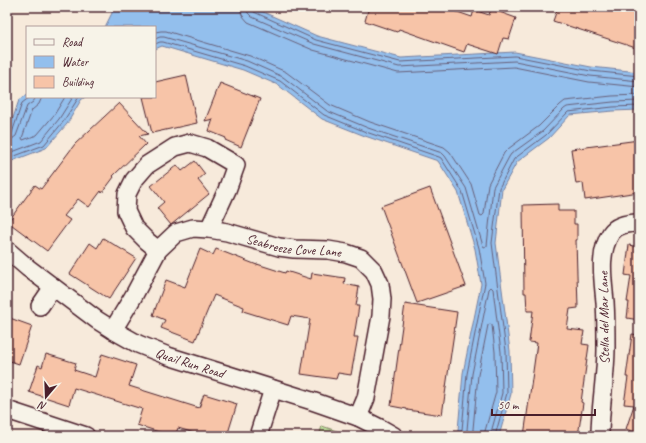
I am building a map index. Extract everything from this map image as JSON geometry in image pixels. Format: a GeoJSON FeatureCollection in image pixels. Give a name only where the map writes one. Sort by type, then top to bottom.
{"type":"FeatureCollection","features":[{"type":"Feature","properties":{"kind":"street"},"geometry":{"type":"LineString","coordinates":[[158,250],[146,241],[134,228],[126,211],[127,194],[134,180],[147,165],[175,147],[190,143],[208,148],[236,165],[227,190],[209,228]]}},
{"type":"Feature","properties":{"kind":"street","name":"Stella del Mar Lane"},"geometry":{"type":"LineString","coordinates":[[600,436],[606,348],[605,301],[602,277],[605,246],[612,232],[619,226],[630,223],[639,223]]}},
{"type":"Feature","properties":{"kind":"street","name":"Seabreeze Cove Lane"},"geometry":{"type":"LineString","coordinates":[[113,330],[133,297],[158,250],[176,233],[193,228],[209,228],[279,247],[328,250],[346,253],[361,258],[374,271],[380,284],[382,300],[381,316],[372,370],[366,398],[358,417]]}},
{"type":"Feature","properties":{"kind":"street","name":"Quail Run Road"},"geometry":{"type":"LineString","coordinates":[[7,250],[96,320],[138,344],[152,350],[358,417],[394,436]]}},
{"type":"Feature","properties":{"kind":"street"},"geometry":{"type":"LineString","coordinates":[[40,306],[53,287]]}},
{"type":"Feature","properties":{"kind":"street"},"geometry":{"type":"LineString","coordinates":[[258,436],[273,389]]}},
{"type":"Feature","properties":{"kind":"street"},"geometry":{"type":"LineString","coordinates":[[7,410],[86,436]]}},
{"type":"Feature","properties":{"kind":"green space"},"geometry":{"type":"Polygon","coordinates":[[[322,426],[351,436],[319,436],[322,426]]]}},
{"type":"Feature","properties":{"kind":"water"},"geometry":{"type":"Polygon","coordinates":[[[112,7],[252,7],[317,36],[401,58],[515,52],[591,67],[639,72],[639,110],[570,115],[549,138],[517,162],[502,189],[496,243],[510,351],[511,394],[499,436],[458,436],[463,373],[481,284],[475,249],[458,192],[438,161],[365,136],[322,119],[278,85],[243,70],[162,46],[156,49],[156,26],[106,26],[112,13],[112,7]]]}},
{"type":"Feature","properties":{"kind":"water"},"geometry":{"type":"Polygon","coordinates":[[[26,96],[26,98],[84,98],[67,124],[46,148],[7,163],[7,136],[19,100],[26,96]]]}},
{"type":"Feature","properties":{"kind":"building"},"geometry":{"type":"Polygon","coordinates":[[[369,7],[443,7],[472,17],[474,10],[489,15],[491,9],[516,18],[509,39],[503,38],[498,54],[467,44],[464,52],[399,29],[397,32],[365,21],[369,7]]]}},
{"type":"Feature","properties":{"kind":"building"},"geometry":{"type":"Polygon","coordinates":[[[558,7],[639,7],[639,49],[553,21],[558,7]]]}},
{"type":"Feature","properties":{"kind":"building"},"geometry":{"type":"Polygon","coordinates":[[[186,75],[197,123],[152,133],[143,98],[156,98],[156,82],[186,75]]]}},
{"type":"Feature","properties":{"kind":"building"},"geometry":{"type":"Polygon","coordinates":[[[220,83],[260,99],[241,147],[225,140],[226,138],[209,131],[213,119],[205,121],[220,83]]]}},
{"type":"Feature","properties":{"kind":"building"},"geometry":{"type":"Polygon","coordinates":[[[119,103],[148,134],[139,136],[146,144],[113,176],[114,177],[102,193],[101,191],[89,207],[78,199],[64,216],[70,220],[47,251],[8,222],[35,185],[41,189],[75,144],[119,103]]]}},
{"type":"Feature","properties":{"kind":"building"},"geometry":{"type":"Polygon","coordinates":[[[639,140],[639,192],[585,200],[583,183],[576,184],[571,149],[639,140]]]}},
{"type":"Feature","properties":{"kind":"building"},"geometry":{"type":"Polygon","coordinates":[[[195,161],[205,174],[198,180],[209,194],[171,225],[157,208],[164,202],[151,186],[177,165],[182,171],[195,161]]]}},
{"type":"Feature","properties":{"kind":"building"},"geometry":{"type":"Polygon","coordinates":[[[430,188],[466,286],[417,303],[381,206],[430,188]]]}},
{"type":"Feature","properties":{"kind":"building"},"geometry":{"type":"Polygon","coordinates":[[[558,204],[558,211],[574,211],[574,224],[577,224],[578,308],[570,309],[567,329],[584,331],[582,344],[589,345],[581,402],[583,403],[578,436],[524,436],[537,343],[529,342],[533,311],[527,311],[526,293],[524,293],[523,205],[558,204]]]}},
{"type":"Feature","properties":{"kind":"building"},"geometry":{"type":"Polygon","coordinates":[[[103,238],[136,258],[109,299],[70,274],[90,243],[97,248],[103,238]]]}},
{"type":"Feature","properties":{"kind":"building"},"geometry":{"type":"Polygon","coordinates":[[[629,245],[639,247],[639,320],[627,318],[629,302],[627,302],[631,276],[625,275],[629,245]]]}},
{"type":"Feature","properties":{"kind":"building"},"geometry":{"type":"Polygon","coordinates":[[[200,249],[213,255],[216,249],[257,265],[285,273],[286,271],[311,279],[312,273],[345,278],[344,284],[359,287],[356,306],[359,306],[354,337],[358,337],[351,375],[338,373],[336,379],[301,374],[310,319],[291,316],[288,325],[243,311],[244,307],[214,295],[195,341],[161,328],[165,320],[153,315],[166,280],[185,287],[200,249]]]}},
{"type":"Feature","properties":{"kind":"building"},"geometry":{"type":"Polygon","coordinates":[[[405,304],[457,312],[442,415],[391,406],[405,304]]]}},
{"type":"Feature","properties":{"kind":"building"},"geometry":{"type":"Polygon","coordinates":[[[7,317],[32,326],[19,364],[7,360],[7,317]]]}},
{"type":"Feature","properties":{"kind":"building"},"geometry":{"type":"Polygon","coordinates":[[[632,334],[639,335],[639,434],[626,429],[634,405],[624,404],[632,334]]]}},
{"type":"Feature","properties":{"kind":"building"},"geometry":{"type":"Polygon","coordinates":[[[46,354],[76,363],[74,370],[95,377],[102,354],[136,365],[129,386],[199,408],[204,394],[237,404],[227,436],[204,436],[178,428],[175,436],[172,436],[137,425],[142,409],[74,388],[69,405],[29,392],[38,365],[42,367],[46,354]]]}}]}
